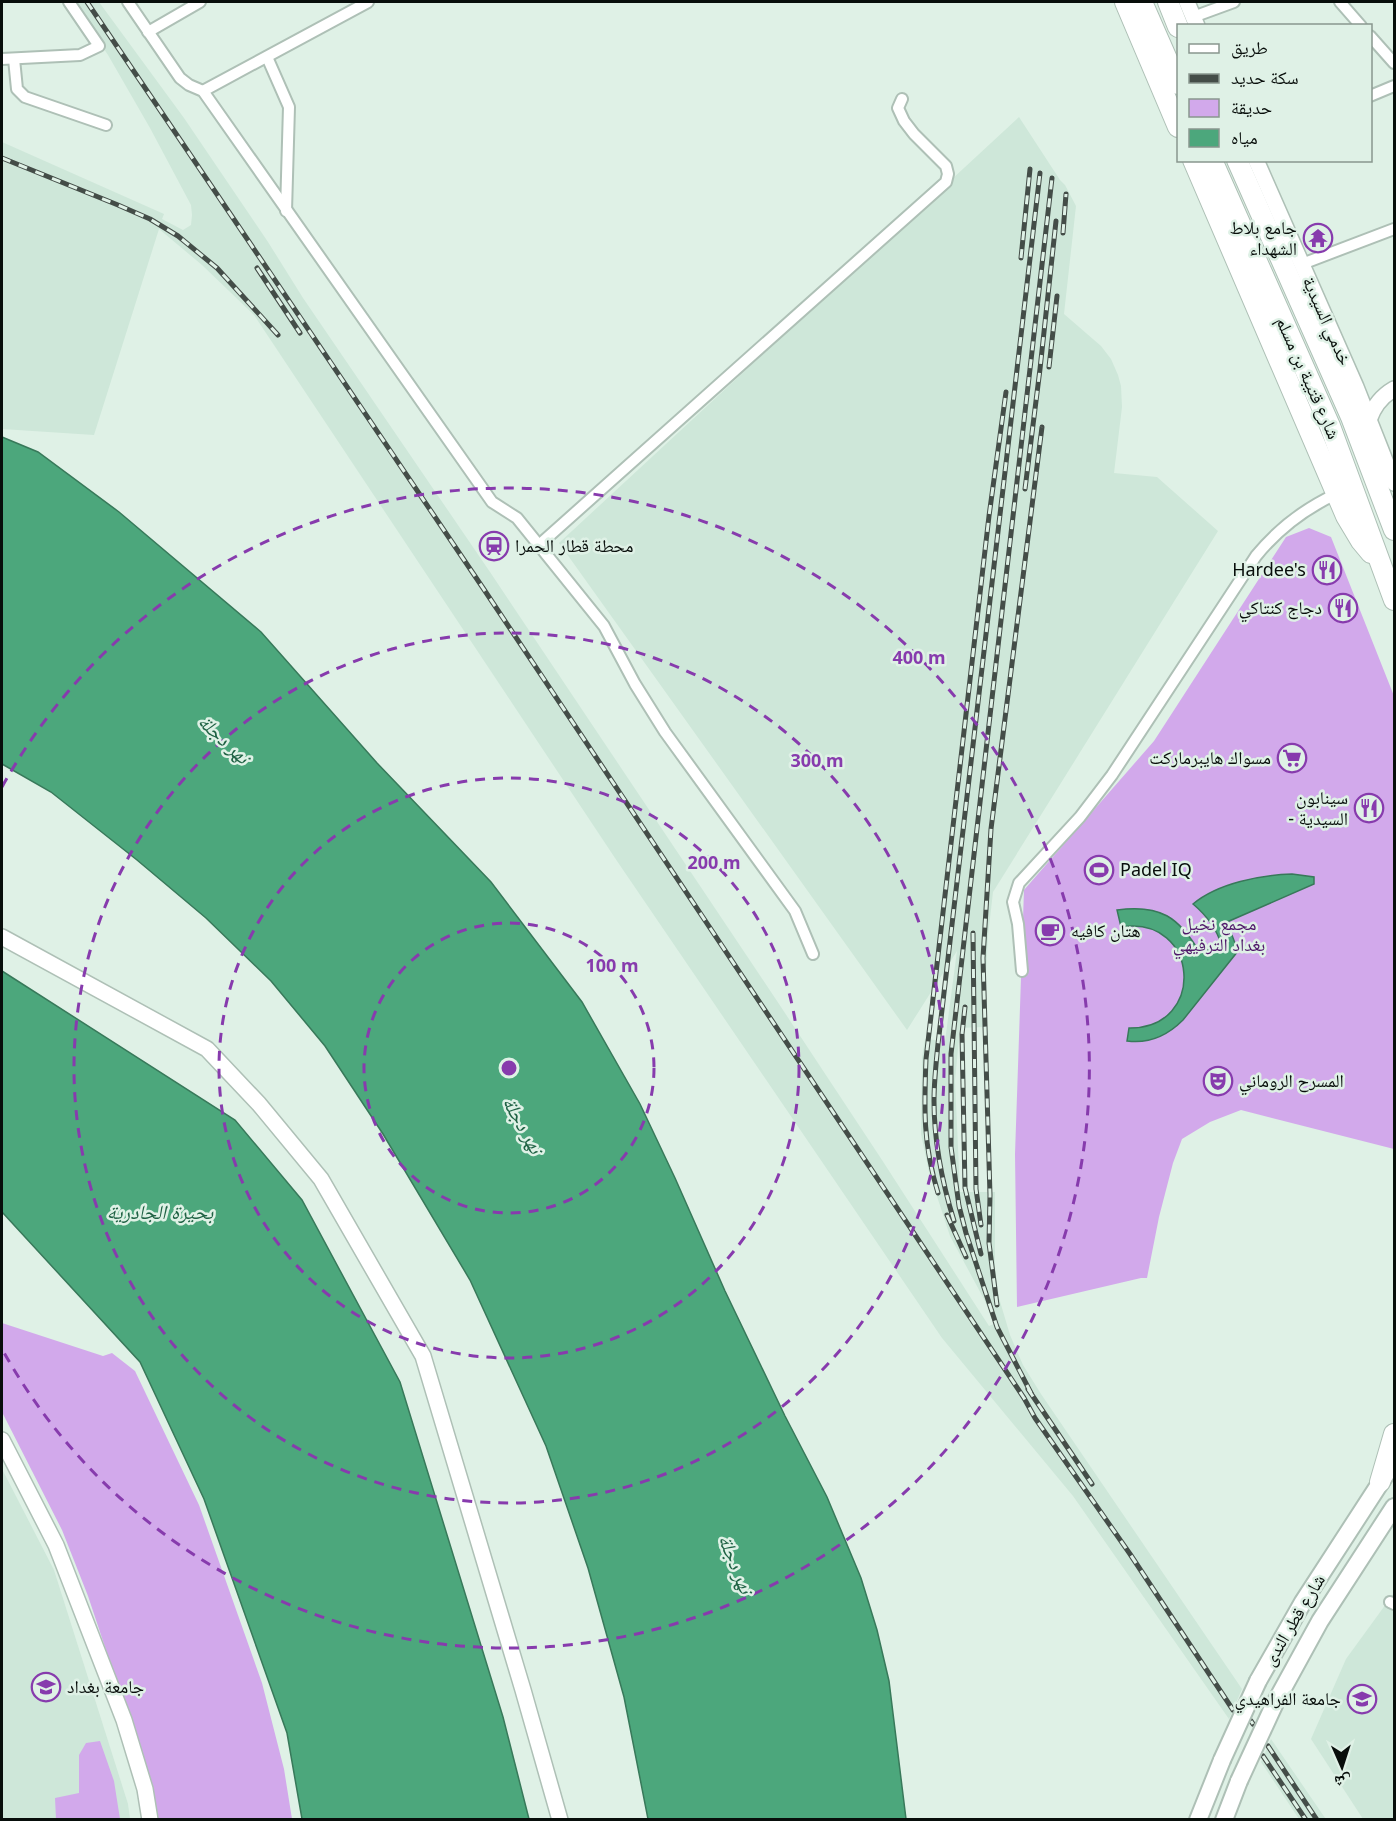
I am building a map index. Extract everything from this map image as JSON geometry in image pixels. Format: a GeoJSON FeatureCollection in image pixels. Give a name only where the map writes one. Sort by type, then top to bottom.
{"type":"FeatureCollection","features":[{"type":"Feature","properties":{"kind":"highway"},"geometry":{"type":"LineString","coordinates":[[1125,2],[1177,122]]}},
{"type":"Feature","properties":{"kind":"highway"},"geometry":{"type":"LineString","coordinates":[[1142,2],[1177,80]]}},
{"type":"Feature","properties":{"kind":"highway"},"geometry":{"type":"LineString","coordinates":[[1168,2],[1190,23]]}},
{"type":"Feature","properties":{"kind":"highway"},"geometry":{"type":"LineString","coordinates":[[1194,162],[1336,494],[1353,529],[1381,562]]}},
{"type":"Feature","properties":{"kind":"highway","name":"شارع قتيبة بن مسلم"},"geometry":{"type":"LineString","coordinates":[[1213,162],[1330,426],[1395,600]]}},
{"type":"Feature","properties":{"kind":"highway","name":"شارع قتيبة بن مسلم"},"geometry":{"type":"LineString","coordinates":[[1238,162],[1351,417],[1395,530]]}},
{"type":"Feature","properties":{"kind":"highway"},"geometry":{"type":"LineString","coordinates":[[1380,1482],[1395,1434]]}},
{"type":"Feature","properties":{"kind":"main road","name":"شارع قطر الندى"},"geometry":{"type":"LineString","coordinates":[[1198,1820],[1258,1681],[1303,1602],[1380,1482],[1395,1464]]}},
{"type":"Feature","properties":{"kind":"main road","name":"شارع قطر الندى"},"geometry":{"type":"LineString","coordinates":[[1224,1820],[1239,1781],[1275,1703],[1320,1621],[1395,1507]]}},
{"type":"Feature","properties":{"kind":"street"},"geometry":{"type":"LineString","coordinates":[[2,59],[80,55],[99,46],[69,2]]}},
{"type":"Feature","properties":{"kind":"street"},"geometry":{"type":"LineString","coordinates":[[128,2],[180,78],[203,91],[492,502],[517,518],[604,626],[635,684],[665,732],[795,911],[813,954]]}},
{"type":"Feature","properties":{"kind":"street"},"geometry":{"type":"LineString","coordinates":[[148,32],[200,2]]}},
{"type":"Feature","properties":{"kind":"street"},"geometry":{"type":"LineString","coordinates":[[203,91],[368,2]]}},
{"type":"Feature","properties":{"kind":"street"},"geometry":{"type":"LineString","coordinates":[[1187,2],[1190,23],[1234,2]]}},
{"type":"Feature","properties":{"kind":"street"},"geometry":{"type":"LineString","coordinates":[[1340,2],[1359,24]]}},
{"type":"Feature","properties":{"kind":"street"},"geometry":{"type":"LineString","coordinates":[[1372,37],[1395,63]]}},
{"type":"Feature","properties":{"kind":"street"},"geometry":{"type":"LineString","coordinates":[[267,57],[290,107],[286,211]]}},
{"type":"Feature","properties":{"kind":"street"},"geometry":{"type":"LineString","coordinates":[[14,59],[17,89],[25,96],[106,125]]}},
{"type":"Feature","properties":{"kind":"street"},"geometry":{"type":"LineString","coordinates":[[1372,96],[1395,86]]}},
{"type":"Feature","properties":{"kind":"street"},"geometry":{"type":"LineString","coordinates":[[539,545],[946,182],[948,174],[946,166],[904,121],[898,108],[902,99]]}},
{"type":"Feature","properties":{"kind":"street","name":"خدمي السيدية"},"geometry":{"type":"LineString","coordinates":[[1257,162],[1356,387],[1395,483]]}},
{"type":"Feature","properties":{"kind":"street"},"geometry":{"type":"LineString","coordinates":[[1302,264],[1395,229]]}},
{"type":"Feature","properties":{"kind":"street"},"geometry":{"type":"LineString","coordinates":[[1356,387],[1375,391],[1395,388]]}},
{"type":"Feature","properties":{"kind":"street"},"geometry":{"type":"LineString","coordinates":[[1370,420],[1380,399],[1395,388]]}},
{"type":"Feature","properties":{"kind":"street"},"geometry":{"type":"LineString","coordinates":[[1022,971],[1018,924],[1013,902],[1019,883],[1080,817],[1112,775],[1256,556],[1294,518],[1336,494]]}},
{"type":"Feature","properties":{"kind":"street"},"geometry":{"type":"LineString","coordinates":[[2,938],[207,1049],[259,1104],[321,1179],[423,1356],[560,1820]]}},
{"type":"Feature","properties":{"kind":"street"},"geometry":{"type":"LineString","coordinates":[[2,1440],[56,1545],[120,1709],[145,1789],[150,1820]]}},
{"type":"Feature","properties":{"kind":"shaded area"},"geometry":{"type":"Polygon","coordinates":[[[72,2],[99,2],[184,118],[781,1007],[989,1326],[994,1324],[985,1301],[950,1236],[929,1172],[921,1134],[922,1058],[925,1039],[945,1041],[957,951],[907,1030],[559,543],[1019,117],[1065,185],[1076,206],[1064,314],[1101,346],[1111,359],[1118,375],[1122,407],[1114,473],[1157,477],[1218,531],[993,892],[983,1027],[960,1028],[955,1081],[960,1192],[995,1192],[995,1268],[999,1298],[1010,1335],[1023,1365],[1242,1689],[1229,1719],[1073,1496],[942,1338],[617,861],[254,315],[202,265],[159,229],[94,435],[2,429],[2,142],[164,214],[162,219],[183,230],[191,225],[191,205],[150,128],[108,55],[72,2]]]}},
{"type":"Feature","properties":{"kind":"shaded area","name":"جامعة بغداد"},"geometry":{"type":"Polygon","coordinates":[[[2,1469],[54,1570],[128,1804],[130,1819],[2,1819],[2,1469]]]}},
{"type":"Feature","properties":{"kind":"shaded area","name":"جامعة الفراهيدي"},"geometry":{"type":"Polygon","coordinates":[[[1394,1593],[1394,1819],[1363,1819],[1311,1739],[1346,1659],[1394,1593]]]}},
{"type":"Feature","properties":{"kind":"shaded area"},"geometry":{"type":"Polygon","coordinates":[[[1271,1739],[1326,1819],[1299,1819],[1261,1762],[1271,1739]]]}},
{"type":"Feature","properties":{"kind":"green space","name":"مجمع نخيل بغداد الترفيهي"},"geometry":{"type":"Polygon","coordinates":[[[1309,528],[1331,537],[1394,696],[1394,1149],[1241,1110],[1210,1122],[1182,1139],[1173,1163],[1159,1217],[1147,1278],[1017,1307],[1015,1154],[1024,890],[1154,741],[1286,537],[1309,528]]]}},
{"type":"Feature","properties":{"kind":"green space"},"geometry":{"type":"Polygon","coordinates":[[[2,1323],[103,1356],[112,1353],[135,1371],[199,1505],[262,1683],[284,1769],[292,1819],[156,1819],[117,1683],[88,1596],[62,1530],[2,1412],[2,1323]]]}},
{"type":"Feature","properties":{"kind":"green space"},"geometry":{"type":"Polygon","coordinates":[[[100,1741],[114,1781],[120,1819],[56,1819],[55,1798],[79,1793],[79,1755],[86,1743],[100,1741]]]}},
{"type":"Feature","properties":{"kind":"water","name":"نهر دجلة"},"geometry":{"type":"Polygon","coordinates":[[[2,437],[38,452],[119,512],[261,632],[377,763],[491,882],[582,1002],[640,1104],[725,1291],[827,1497],[861,1578],[889,1681],[906,1819],[648,1819],[624,1697],[588,1568],[546,1446],[470,1280],[383,1134],[325,1046],[271,981],[206,918],[137,860],[51,792],[2,764],[2,437]]]}},
{"type":"Feature","properties":{"kind":"water"},"geometry":{"type":"Polygon","coordinates":[[[1292,874],[1314,877],[1314,884],[1227,922],[1238,951],[1183,1020],[1171,1030],[1150,1040],[1127,1041],[1129,1028],[1154,1023],[1172,1011],[1182,993],[1184,973],[1179,954],[1167,938],[1147,928],[1121,927],[1117,910],[1145,909],[1167,916],[1184,930],[1200,953],[1221,944],[1210,922],[1193,904],[1215,891],[1240,882],[1267,876],[1292,874]]]}},
{"type":"Feature","properties":{"kind":"water","name":"بحيرة الجادرية"},"geometry":{"type":"Polygon","coordinates":[[[2,971],[235,1120],[302,1200],[400,1382],[503,1717],[529,1819],[302,1819],[287,1733],[204,1499],[140,1362],[2,1212],[2,971]]]}},
{"type":"Feature","properties":{"kind":"railway"},"geometry":{"type":"LineString","coordinates":[[87,2],[483,588],[1024,1398],[1035,1418],[1130,1554],[1233,1710]]}},
{"type":"Feature","properties":{"kind":"railway"},"geometry":{"type":"LineString","coordinates":[[2,158],[150,219],[178,236],[217,268],[278,335]]}},
{"type":"Feature","properties":{"kind":"railway"},"geometry":{"type":"LineString","coordinates":[[1021,258],[1030,169]]}},
{"type":"Feature","properties":{"kind":"railway"},"geometry":{"type":"LineString","coordinates":[[954,1221],[937,1146],[934,1116],[935,1072],[1040,173]]}},
{"type":"Feature","properties":{"kind":"railway"},"geometry":{"type":"LineString","coordinates":[[1031,1393],[997,1327],[959,1206],[951,1147],[951,1054],[1052,178]]}},
{"type":"Feature","properties":{"kind":"railway"},"geometry":{"type":"LineString","coordinates":[[1063,233],[1066,194]]}},
{"type":"Feature","properties":{"kind":"railway"},"geometry":{"type":"LineString","coordinates":[[1025,489],[1056,221]]}},
{"type":"Feature","properties":{"kind":"railway"},"geometry":{"type":"LineString","coordinates":[[257,268],[300,333]]}},
{"type":"Feature","properties":{"kind":"railway"},"geometry":{"type":"LineString","coordinates":[[1049,367],[1057,296]]}},
{"type":"Feature","properties":{"kind":"railway"},"geometry":{"type":"LineString","coordinates":[[938,1193],[927,1142],[926,1059],[989,516],[1006,392]]}},
{"type":"Feature","properties":{"kind":"railway"},"geometry":{"type":"LineString","coordinates":[[997,1305],[989,1243],[990,1195],[983,958],[991,829],[1042,427]]}},
{"type":"Feature","properties":{"kind":"railway"},"geometry":{"type":"LineString","coordinates":[[973,933],[976,1189],[981,1225]]}},
{"type":"Feature","properties":{"kind":"railway"},"geometry":{"type":"LineString","coordinates":[[965,1007],[962,1034],[965,1188],[981,1254]]}},
{"type":"Feature","properties":{"kind":"railway"},"geometry":{"type":"LineString","coordinates":[[947,1215],[966,1257]]}},
{"type":"Feature","properties":{"kind":"railway"},"geometry":{"type":"LineString","coordinates":[[1028,1389],[1092,1484]]}},
{"type":"Feature","properties":{"kind":"railway"},"geometry":{"type":"LineString","coordinates":[[1268,1746],[1317,1820]]}},
{"type":"Feature","properties":{"kind":"railway"},"geometry":{"type":"LineString","coordinates":[[1263,1756],[1306,1820]]}},
{"type":"Feature","properties":{"kind":"place","name":"جامع بلاط الشهداء"},"geometry":{"type":"Point","coordinates":[1318,238]}},
{"type":"Feature","properties":{"kind":"place","name":"محطة قطار الحمرا"},"geometry":{"type":"Point","coordinates":[494,546]}},
{"type":"Feature","properties":{"kind":"place","name":"Hardee's"},"geometry":{"type":"Point","coordinates":[1327,570]}},
{"type":"Feature","properties":{"kind":"place","name":"دجاج كنتاكي"},"geometry":{"type":"Point","coordinates":[1343,608]}},
{"type":"Feature","properties":{"kind":"place","name":"مسواك هايبرماركت"},"geometry":{"type":"Point","coordinates":[1292,758]}},
{"type":"Feature","properties":{"kind":"place","name":"سينابون - السيدية"},"geometry":{"type":"Point","coordinates":[1369,808]}},
{"type":"Feature","properties":{"kind":"place","name":"Padel IQ"},"geometry":{"type":"Point","coordinates":[1099,870]}},
{"type":"Feature","properties":{"kind":"place","name":"هتان كافيه"},"geometry":{"type":"Point","coordinates":[1050,931]}},
{"type":"Feature","properties":{"kind":"place","name":"المسرح الروماني"},"geometry":{"type":"Point","coordinates":[1218,1081]}},
{"type":"Feature","properties":{"kind":"place","name":"جامعة بغداد"},"geometry":{"type":"Point","coordinates":[46,1687]}},
{"type":"Feature","properties":{"kind":"place","name":"جامعة الفراهيدي"},"geometry":{"type":"Point","coordinates":[1362,1699]}}]}
